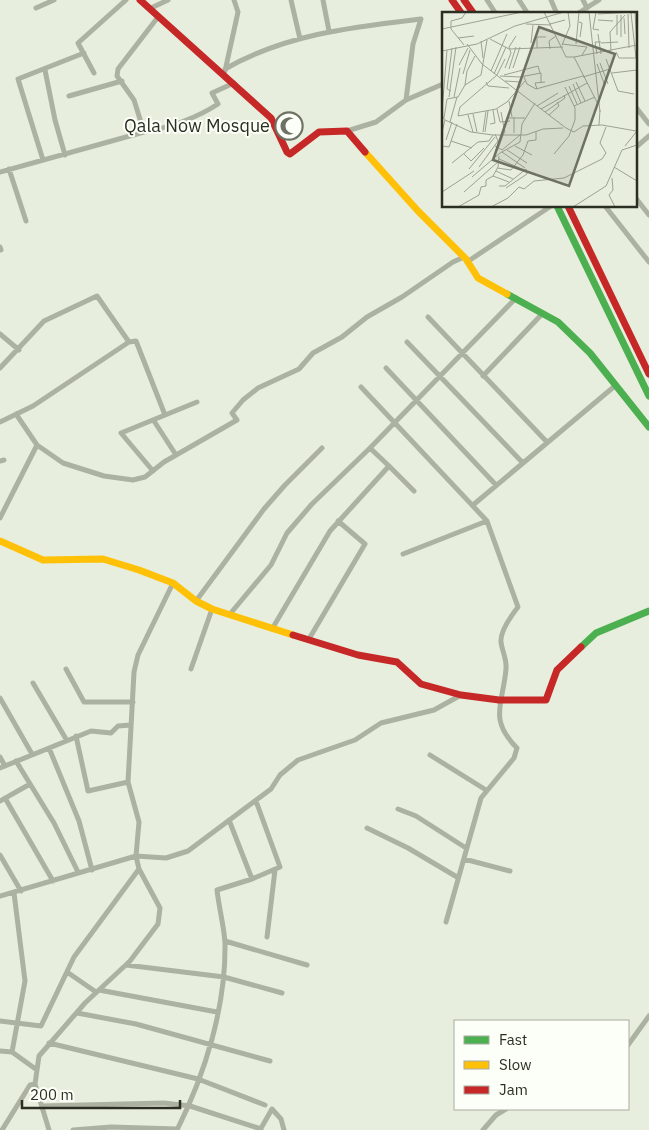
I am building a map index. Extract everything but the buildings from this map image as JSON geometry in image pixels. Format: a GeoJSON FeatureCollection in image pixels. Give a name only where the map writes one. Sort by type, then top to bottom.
{"type":"FeatureCollection","features":[{"type":"Feature","properties":{"kind":"street"},"geometry":{"type":"LineString","coordinates":[[36,8],[54,0]]}},
{"type":"Feature","properties":{"kind":"street"},"geometry":{"type":"LineString","coordinates":[[94,73],[78,43],[126,0]]}},
{"type":"Feature","properties":{"kind":"street"},"geometry":{"type":"LineString","coordinates":[[140,0],[224,71],[270,118],[287,152],[290,154],[319,132],[347,131],[376,122],[406,100],[442,84]]}},
{"type":"Feature","properties":{"kind":"street"},"geometry":{"type":"LineString","coordinates":[[149,8],[168,0]]}},
{"type":"Feature","properties":{"kind":"street"},"geometry":{"type":"LineString","coordinates":[[224,71],[238,12],[234,0]]}},
{"type":"Feature","properties":{"kind":"street"},"geometry":{"type":"LineString","coordinates":[[291,0],[300,39]]}},
{"type":"Feature","properties":{"kind":"street"},"geometry":{"type":"LineString","coordinates":[[323,0],[329,31]]}},
{"type":"Feature","properties":{"kind":"street"},"geometry":{"type":"LineString","coordinates":[[452,0],[461,12]]}},
{"type":"Feature","properties":{"kind":"street"},"geometry":{"type":"LineString","coordinates":[[464,0],[473,12]]}},
{"type":"Feature","properties":{"kind":"street"},"geometry":{"type":"LineString","coordinates":[[487,0],[495,12]]}},
{"type":"Feature","properties":{"kind":"street"},"geometry":{"type":"LineString","coordinates":[[519,0],[527,12]]}},
{"type":"Feature","properties":{"kind":"street"},"geometry":{"type":"LineString","coordinates":[[550,0],[557,12]]}},
{"type":"Feature","properties":{"kind":"street"},"geometry":{"type":"LineString","coordinates":[[583,0],[587,8]]}},
{"type":"Feature","properties":{"kind":"street"},"geometry":{"type":"LineString","coordinates":[[580,12],[598,0]]}},
{"type":"Feature","properties":{"kind":"street"},"geometry":{"type":"LineString","coordinates":[[144,132],[134,100],[117,76],[118,69],[158,17]]}},
{"type":"Feature","properties":{"kind":"street"},"geometry":{"type":"LineString","coordinates":[[224,71],[267,48],[329,31],[421,19],[413,44],[406,81],[406,100]]}},
{"type":"Feature","properties":{"kind":"street"},"geometry":{"type":"LineString","coordinates":[[43,160],[18,79],[45,70],[84,53]]}},
{"type":"Feature","properties":{"kind":"street"},"geometry":{"type":"LineString","coordinates":[[45,70],[55,120],[65,155]]}},
{"type":"Feature","properties":{"kind":"street"},"geometry":{"type":"LineString","coordinates":[[69,96],[122,81]]}},
{"type":"Feature","properties":{"kind":"street"},"geometry":{"type":"LineString","coordinates":[[0,172],[144,132],[168,128],[202,114],[218,104],[212,93],[234,83]]}},
{"type":"Feature","properties":{"kind":"street"},"geometry":{"type":"LineString","coordinates":[[636,107],[649,124]]}},
{"type":"Feature","properties":{"kind":"street"},"geometry":{"type":"LineString","coordinates":[[347,131],[465,259],[478,278],[558,322],[590,353],[649,427]]}},
{"type":"Feature","properties":{"kind":"street"},"geometry":{"type":"LineString","coordinates":[[636,147],[649,136]]}},
{"type":"Feature","properties":{"kind":"street"},"geometry":{"type":"LineString","coordinates":[[9,169],[26,221]]}},
{"type":"Feature","properties":{"kind":"street"},"geometry":{"type":"LineString","coordinates":[[636,198],[649,215]]}},
{"type":"Feature","properties":{"kind":"street"},"geometry":{"type":"LineString","coordinates":[[16,414],[37,445],[63,463],[104,476],[133,480],[145,476],[176,455],[237,420],[232,413],[243,400],[258,388],[299,369],[313,353],[342,337],[367,317],[402,297],[453,262],[465,259],[548,208]]}},
{"type":"Feature","properties":{"kind":"street"},"geometry":{"type":"LineString","coordinates":[[558,208],[649,396]]}},
{"type":"Feature","properties":{"kind":"street"},"geometry":{"type":"LineString","coordinates":[[569,208],[649,374]]}},
{"type":"Feature","properties":{"kind":"street"},"geometry":{"type":"LineString","coordinates":[[607,208],[649,262]]}},
{"type":"Feature","properties":{"kind":"street"},"geometry":{"type":"LineString","coordinates":[[1,366],[19,350],[44,321],[97,296],[129,342]]}},
{"type":"Feature","properties":{"kind":"street"},"geometry":{"type":"LineString","coordinates":[[230,614],[270,565],[287,534],[312,504],[394,424],[516,298]]}},
{"type":"Feature","properties":{"kind":"street"},"geometry":{"type":"LineString","coordinates":[[483,376],[543,313]]}},
{"type":"Feature","properties":{"kind":"street"},"geometry":{"type":"LineString","coordinates":[[428,316],[546,441]]}},
{"type":"Feature","properties":{"kind":"street"},"geometry":{"type":"LineString","coordinates":[[0,334],[19,350]]}},
{"type":"Feature","properties":{"kind":"street"},"geometry":{"type":"LineString","coordinates":[[0,422],[33,406],[129,342],[136,341],[165,415]]}},
{"type":"Feature","properties":{"kind":"street"},"geometry":{"type":"LineString","coordinates":[[407,342],[522,462]]}},
{"type":"Feature","properties":{"kind":"street"},"geometry":{"type":"LineString","coordinates":[[386,368],[496,485]]}},
{"type":"Feature","properties":{"kind":"street"},"geometry":{"type":"LineString","coordinates":[[473,505],[546,441],[616,385]]}},
{"type":"Feature","properties":{"kind":"street"},"geometry":{"type":"LineString","coordinates":[[361,387],[486,521],[518,607],[508,622],[500,641],[506,668],[499,700],[498,716],[505,736],[517,748],[514,758],[481,798],[457,877],[446,922]]}},
{"type":"Feature","properties":{"kind":"street"},"geometry":{"type":"LineString","coordinates":[[153,471],[121,433],[154,421],[196,402]]}},
{"type":"Feature","properties":{"kind":"street"},"geometry":{"type":"LineString","coordinates":[[154,421],[176,455]]}},
{"type":"Feature","properties":{"kind":"street"},"geometry":{"type":"LineString","coordinates":[[0,518],[37,445]]}},
{"type":"Feature","properties":{"kind":"street"},"geometry":{"type":"LineString","coordinates":[[196,601],[264,509],[322,448]]}},
{"type":"Feature","properties":{"kind":"street"},"geometry":{"type":"LineString","coordinates":[[370,448],[414,491]]}},
{"type":"Feature","properties":{"kind":"street"},"geometry":{"type":"LineString","coordinates":[[272,629],[330,531],[389,466]]}},
{"type":"Feature","properties":{"kind":"street"},"geometry":{"type":"LineString","coordinates":[[403,554],[486,521]]}},
{"type":"Feature","properties":{"kind":"street"},"geometry":{"type":"LineString","coordinates":[[309,639],[365,544],[338,522]]}},
{"type":"Feature","properties":{"kind":"street"},"geometry":{"type":"LineString","coordinates":[[0,541],[43,560],[103,559],[173,583],[196,601],[212,609],[358,655],[397,662],[421,684],[461,695],[499,700],[546,700],[557,670],[596,633],[649,611]]}},
{"type":"Feature","properties":{"kind":"street"},"geometry":{"type":"LineString","coordinates":[[49,1130],[35,1084],[39,1056],[76,1013],[126,965],[158,924],[160,908],[139,869],[136,856],[139,822],[128,782],[134,672],[138,655],[173,583]]}},
{"type":"Feature","properties":{"kind":"street"},"geometry":{"type":"LineString","coordinates":[[191,669],[212,609]]}},
{"type":"Feature","properties":{"kind":"street"},"geometry":{"type":"LineString","coordinates":[[66,669],[84,702],[133,702]]}},
{"type":"Feature","properties":{"kind":"street"},"geometry":{"type":"LineString","coordinates":[[33,683],[66,739]]}},
{"type":"Feature","properties":{"kind":"street"},"geometry":{"type":"LineString","coordinates":[[0,896],[53,882],[78,872],[92,870],[136,856],[166,858],[188,850],[271,789],[280,775],[298,760],[355,740],[381,723],[434,710],[461,695]]}},
{"type":"Feature","properties":{"kind":"street"},"geometry":{"type":"LineString","coordinates":[[0,698],[32,754]]}},
{"type":"Feature","properties":{"kind":"street"},"geometry":{"type":"LineString","coordinates":[[0,756],[3,767],[66,739],[91,731],[111,733],[118,726],[132,725]]}},
{"type":"Feature","properties":{"kind":"street"},"geometry":{"type":"LineString","coordinates":[[76,736],[88,791],[128,782]]}},
{"type":"Feature","properties":{"kind":"street"},"geometry":{"type":"LineString","coordinates":[[49,748],[79,821],[92,870]]}},
{"type":"Feature","properties":{"kind":"street"},"geometry":{"type":"LineString","coordinates":[[430,755],[486,790]]}},
{"type":"Feature","properties":{"kind":"street"},"geometry":{"type":"LineString","coordinates":[[16,761],[54,823],[78,872]]}},
{"type":"Feature","properties":{"kind":"street"},"geometry":{"type":"LineString","coordinates":[[30,784],[2,799],[53,882]]}},
{"type":"Feature","properties":{"kind":"street"},"geometry":{"type":"LineString","coordinates":[[73,1130],[111,1127],[177,1130],[190,1106],[209,1045],[218,1012],[224,977],[225,941],[217,890],[252,879],[280,867],[256,801]]}},
{"type":"Feature","properties":{"kind":"street"},"geometry":{"type":"LineString","coordinates":[[398,808],[416,816],[466,848]]}},
{"type":"Feature","properties":{"kind":"street"},"geometry":{"type":"LineString","coordinates":[[229,820],[252,879]]}},
{"type":"Feature","properties":{"kind":"street"},"geometry":{"type":"LineString","coordinates":[[367,828],[408,848],[457,877]]}},
{"type":"Feature","properties":{"kind":"street"},"geometry":{"type":"LineString","coordinates":[[0,855],[21,891]]}},
{"type":"Feature","properties":{"kind":"street"},"geometry":{"type":"LineString","coordinates":[[464,859],[510,871]]}},
{"type":"Feature","properties":{"kind":"street"},"geometry":{"type":"LineString","coordinates":[[0,1021],[41,1026],[74,957],[139,869]]}},
{"type":"Feature","properties":{"kind":"street"},"geometry":{"type":"LineString","coordinates":[[266,937],[275,870]]}},
{"type":"Feature","properties":{"kind":"street"},"geometry":{"type":"LineString","coordinates":[[12,1052],[25,981],[14,893]]}},
{"type":"Feature","properties":{"kind":"street"},"geometry":{"type":"LineString","coordinates":[[225,941],[307,965]]}},
{"type":"Feature","properties":{"kind":"street"},"geometry":{"type":"LineString","coordinates":[[126,965],[224,977],[282,993]]}},
{"type":"Feature","properties":{"kind":"street"},"geometry":{"type":"LineString","coordinates":[[67,972],[98,991],[218,1012]]}},
{"type":"Feature","properties":{"kind":"street"},"geometry":{"type":"LineString","coordinates":[[76,1013],[136,1024],[270,1061]]}},
{"type":"Feature","properties":{"kind":"street"},"geometry":{"type":"LineString","coordinates":[[629,1044],[649,1016]]}},
{"type":"Feature","properties":{"kind":"street"},"geometry":{"type":"LineString","coordinates":[[49,1043],[198,1080],[265,1105]]}},
{"type":"Feature","properties":{"kind":"street"},"geometry":{"type":"LineString","coordinates":[[0,1051],[12,1052],[37,1070]]}},
{"type":"Feature","properties":{"kind":"street"},"geometry":{"type":"LineString","coordinates":[[2,1130],[30,1086],[35,1084]]}},
{"type":"Feature","properties":{"kind":"street"},"geometry":{"type":"LineString","coordinates":[[42,1106],[164,1103],[190,1106],[261,1129],[272,1109],[281,1119],[284,1130]]}},
{"type":"Feature","properties":{"kind":"street"},"geometry":{"type":"LineString","coordinates":[[483,1130],[496,1115],[504,1110]]}},
{"type":"Feature","properties":{"kind":"street"},"geometry":{"type":"LineString","coordinates":[[42,1130],[47,1122]]}},
{"type":"Feature","properties":{"kind":"traffic: fast"},"geometry":{"type":"LineString","coordinates":[[558,208],[649,396]]}},
{"type":"Feature","properties":{"kind":"traffic: fast"},"geometry":{"type":"LineString","coordinates":[[507,294],[558,322],[590,353],[649,427]]}},
{"type":"Feature","properties":{"kind":"traffic: fast"},"geometry":{"type":"LineString","coordinates":[[581,647],[596,633],[649,611]]}},
{"type":"Feature","properties":{"kind":"traffic: slow"},"geometry":{"type":"LineString","coordinates":[[365,152],[418,211],[466,259],[478,278],[507,294]]}},
{"type":"Feature","properties":{"kind":"traffic: slow"},"geometry":{"type":"LineString","coordinates":[[0,541],[43,560],[103,559],[139,570],[173,583],[196,601],[212,609],[293,635]]}},
{"type":"Feature","properties":{"kind":"traffic: jam"},"geometry":{"type":"LineString","coordinates":[[140,0],[271,118],[287,152],[290,154],[319,132],[347,131],[365,152]]}},
{"type":"Feature","properties":{"kind":"traffic: jam"},"geometry":{"type":"LineString","coordinates":[[452,0],[461,12]]}},
{"type":"Feature","properties":{"kind":"traffic: jam"},"geometry":{"type":"LineString","coordinates":[[464,0],[473,12]]}},
{"type":"Feature","properties":{"kind":"traffic: jam"},"geometry":{"type":"LineString","coordinates":[[569,208],[649,374]]}},
{"type":"Feature","properties":{"kind":"traffic: jam"},"geometry":{"type":"LineString","coordinates":[[293,635],[358,655],[397,662],[421,684],[461,695],[499,700],[546,700],[557,670],[581,647]]}},
{"type":"Feature","properties":{"kind":"place","name":"Qala Now Mosque"},"geometry":{"type":"Point","coordinates":[289,126]}}]}
